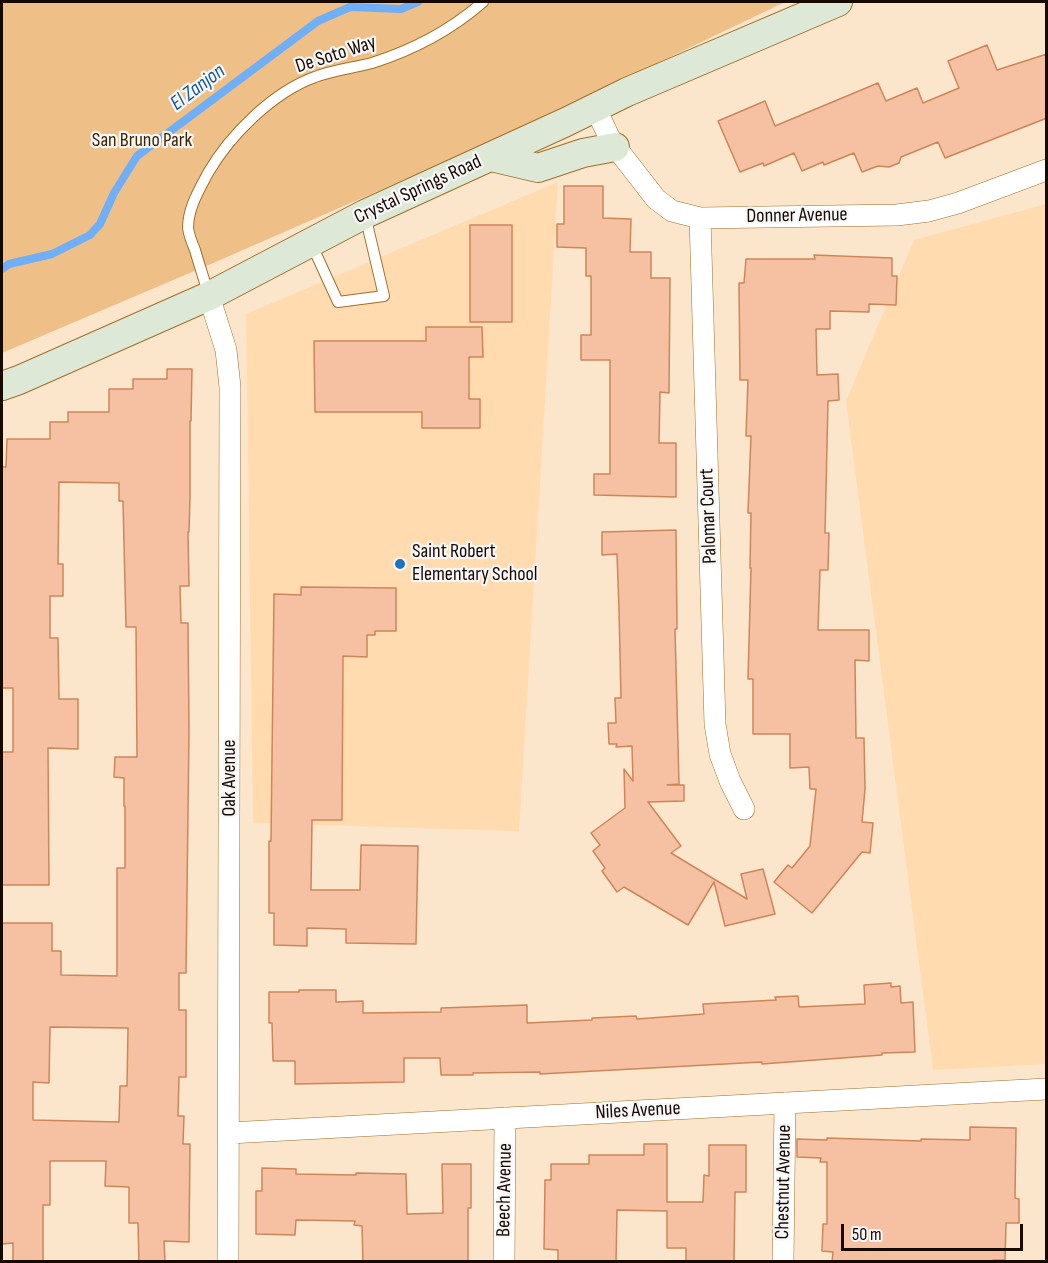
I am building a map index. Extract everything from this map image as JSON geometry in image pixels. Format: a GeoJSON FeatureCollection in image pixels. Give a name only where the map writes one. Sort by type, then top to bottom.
{"type":"FeatureCollection","features":[{"type":"Feature","properties":{"kind":"main road","name":"Crystal Springs Road"},"geometry":{"type":"LineString","coordinates":[[2,386],[210,296],[365,214],[627,92],[838,2]]}},
{"type":"Feature","properties":{"kind":"main road"},"geometry":{"type":"LineString","coordinates":[[491,157],[538,168],[582,153],[615,147]]}},
{"type":"Feature","properties":{"kind":"street","name":"Donner Avenue"},"geometry":{"type":"LineString","coordinates":[[595,107],[611,141],[656,199],[672,211],[700,218],[897,215],[929,211],[958,203],[1047,170]]}},
{"type":"Feature","properties":{"kind":"street","name":"Palomar Court"},"geometry":{"type":"LineString","coordinates":[[700,218],[715,724],[720,754],[744,809]]}},
{"type":"Feature","properties":{"kind":"street","name":"Oak Avenue"},"geometry":{"type":"LineString","coordinates":[[210,296],[226,350],[230,387],[228,1262]]}},
{"type":"Feature","properties":{"kind":"street","name":"Niles Avenue"},"geometry":{"type":"LineString","coordinates":[[229,1132],[1047,1089]]}},
{"type":"Feature","properties":{"kind":"street","name":"Chestnut Avenue"},"geometry":{"type":"LineString","coordinates":[[783,1262],[785,1103]]}},
{"type":"Feature","properties":{"kind":"street","name":"Beech Avenue"},"geometry":{"type":"LineString","coordinates":[[504,1262],[505,1118]]}},
{"type":"Feature","properties":{"kind":"lane","name":"De Soto Way"},"geometry":{"type":"LineString","coordinates":[[210,296],[188,230],[190,212],[198,191],[216,159],[239,131],[278,96],[315,77],[371,63],[411,48],[443,31],[483,2]]}},
{"type":"Feature","properties":{"kind":"lane"},"geometry":{"type":"LineString","coordinates":[[311,242],[338,302],[384,296],[365,214]]}},
{"type":"Feature","properties":{"kind":"shaded area"},"geometry":{"type":"Polygon","coordinates":[[[558,182],[519,831],[253,823],[246,314],[558,182]]]}},
{"type":"Feature","properties":{"kind":"shaded area"},"geometry":{"type":"Polygon","coordinates":[[[1046,204],[1046,1064],[933,1070],[846,401],[914,240],[1046,204]]]}},
{"type":"Feature","properties":{"kind":"green space","name":"San Bruno Park"},"geometry":{"type":"Polygon","coordinates":[[[2,2],[785,2],[522,128],[2,353],[2,2]]]}},
{"type":"Feature","properties":{"kind":"building"},"geometry":{"type":"Polygon","coordinates":[[[987,45],[997,70],[1047,54],[1047,118],[945,158],[938,142],[901,157],[899,163],[889,167],[878,166],[862,172],[854,153],[802,171],[794,153],[764,166],[763,163],[740,172],[718,121],[765,101],[775,126],[878,83],[886,101],[917,88],[923,103],[959,88],[948,61],[987,45]]]}},
{"type":"Feature","properties":{"kind":"building"},"geometry":{"type":"Polygon","coordinates":[[[564,186],[603,186],[603,218],[631,219],[630,252],[651,252],[651,278],[670,278],[669,393],[660,392],[659,443],[676,443],[676,497],[594,495],[594,474],[610,474],[610,360],[581,360],[581,335],[591,335],[591,276],[586,276],[586,248],[557,247],[557,224],[564,224],[564,186]]]}},
{"type":"Feature","properties":{"kind":"building"},"geometry":{"type":"Polygon","coordinates":[[[470,225],[512,225],[512,322],[470,322],[470,225]]]}},
{"type":"Feature","properties":{"kind":"building"},"geometry":{"type":"Polygon","coordinates":[[[814,255],[892,258],[892,276],[897,276],[896,305],[869,304],[869,312],[830,311],[830,329],[816,329],[817,375],[838,374],[839,400],[828,401],[825,533],[829,533],[828,570],[820,570],[818,630],[869,630],[869,661],[855,660],[856,738],[864,738],[865,789],[862,822],[873,823],[870,853],[862,852],[812,913],[774,882],[788,865],[792,868],[810,846],[816,789],[810,789],[809,767],[790,768],[790,734],[753,734],[753,679],[748,679],[751,513],[748,513],[751,436],[746,436],[748,380],[740,380],[739,283],[744,283],[746,259],[815,259],[814,255]]]}},
{"type":"Feature","properties":{"kind":"building"},"geometry":{"type":"Polygon","coordinates":[[[426,327],[482,327],[483,357],[469,357],[469,399],[480,399],[480,428],[422,428],[422,412],[315,412],[314,341],[426,341],[426,327]]]}},
{"type":"Feature","properties":{"kind":"building"},"geometry":{"type":"Polygon","coordinates":[[[167,369],[192,369],[189,586],[180,586],[181,623],[188,623],[189,731],[186,973],[179,973],[179,1010],[186,1010],[186,1077],[179,1077],[178,1116],[184,1116],[183,1144],[190,1144],[189,1242],[164,1241],[165,1262],[139,1262],[138,1223],[129,1223],[129,1187],[105,1186],[106,1161],[50,1161],[50,1205],[43,1205],[43,1262],[13,1262],[13,1243],[2,1244],[2,923],[52,923],[52,951],[61,951],[61,975],[117,976],[117,868],[125,868],[125,806],[124,778],[114,777],[115,757],[137,757],[136,627],[126,627],[123,501],[119,501],[119,483],[59,482],[58,564],[63,564],[63,596],[50,596],[50,638],[58,638],[59,699],[78,699],[78,749],[48,748],[49,885],[2,885],[2,752],[13,752],[13,688],[2,688],[2,467],[6,467],[7,439],[50,439],[50,422],[68,422],[68,412],[109,412],[109,389],[133,389],[133,379],[167,379],[167,369]],[[50,1027],[49,1083],[33,1082],[33,1120],[119,1122],[120,1086],[127,1086],[128,1028],[50,1027]]]}},
{"type":"Feature","properties":{"kind":"building"},"geometry":{"type":"Polygon","coordinates":[[[676,530],[677,629],[675,629],[679,784],[667,785],[684,785],[684,801],[648,802],[681,846],[671,853],[747,899],[741,874],[763,869],[775,914],[725,926],[714,882],[688,925],[624,887],[617,892],[602,871],[605,868],[593,851],[600,845],[591,833],[625,808],[624,769],[633,781],[632,746],[616,747],[617,744],[609,744],[608,723],[616,723],[615,698],[621,698],[619,609],[617,554],[602,555],[602,532],[676,530]]]}},
{"type":"Feature","properties":{"kind":"building"},"geometry":{"type":"Polygon","coordinates":[[[301,587],[396,588],[396,631],[375,631],[375,635],[367,635],[367,657],[343,656],[342,820],[312,820],[311,890],[360,890],[361,845],[418,846],[416,944],[346,943],[346,929],[307,928],[307,946],[274,945],[274,913],[269,913],[269,841],[271,841],[274,594],[301,595],[301,587]]]}},
{"type":"Feature","properties":{"kind":"building"},"geometry":{"type":"Polygon","coordinates":[[[891,983],[891,987],[900,986],[901,1003],[913,1002],[915,1052],[762,1064],[762,1062],[540,1074],[540,1072],[473,1073],[473,1075],[441,1075],[440,1058],[404,1058],[404,1082],[295,1084],[295,1061],[273,1061],[272,1023],[269,1023],[269,992],[299,992],[299,990],[336,990],[336,1002],[363,1001],[363,1013],[441,1012],[441,1008],[527,1005],[527,1023],[704,1014],[703,1004],[776,1000],[775,997],[798,996],[799,1007],[865,1004],[864,985],[891,983]]]}},
{"type":"Feature","properties":{"kind":"building"},"geometry":{"type":"Polygon","coordinates":[[[970,1127],[1016,1128],[1015,1198],[1019,1199],[1019,1223],[1006,1223],[1005,1260],[993,1260],[993,1262],[832,1262],[833,1252],[822,1251],[823,1224],[827,1224],[827,1162],[820,1162],[821,1158],[797,1157],[797,1139],[970,1140],[970,1127]]]}},
{"type":"Feature","properties":{"kind":"building"},"geometry":{"type":"Polygon","coordinates":[[[644,1144],[667,1144],[667,1202],[703,1202],[704,1175],[709,1176],[709,1145],[746,1145],[746,1192],[735,1192],[734,1262],[686,1262],[686,1248],[667,1248],[667,1211],[617,1210],[616,1262],[558,1262],[558,1250],[544,1249],[545,1180],[551,1180],[551,1164],[589,1164],[589,1155],[644,1155],[644,1144]]]}},
{"type":"Feature","properties":{"kind":"building"},"geometry":{"type":"Polygon","coordinates":[[[442,1164],[471,1164],[468,1262],[363,1262],[362,1226],[354,1225],[355,1221],[296,1220],[295,1235],[256,1234],[256,1191],[262,1191],[262,1168],[296,1169],[296,1174],[406,1174],[407,1214],[443,1213],[442,1164]]]}},
{"type":"Feature","properties":{"kind":"waterway","name":"El Zanjon"},"geometry":{"type":"LineString","coordinates":[[2,269],[9,264],[52,254],[90,235],[100,224],[114,193],[137,156],[318,21],[350,7],[401,9],[418,2]]}},
{"type":"Feature","properties":{"kind":"place","name":"Saint Robert Elementary School"},"geometry":{"type":"Point","coordinates":[400,564]}}]}
